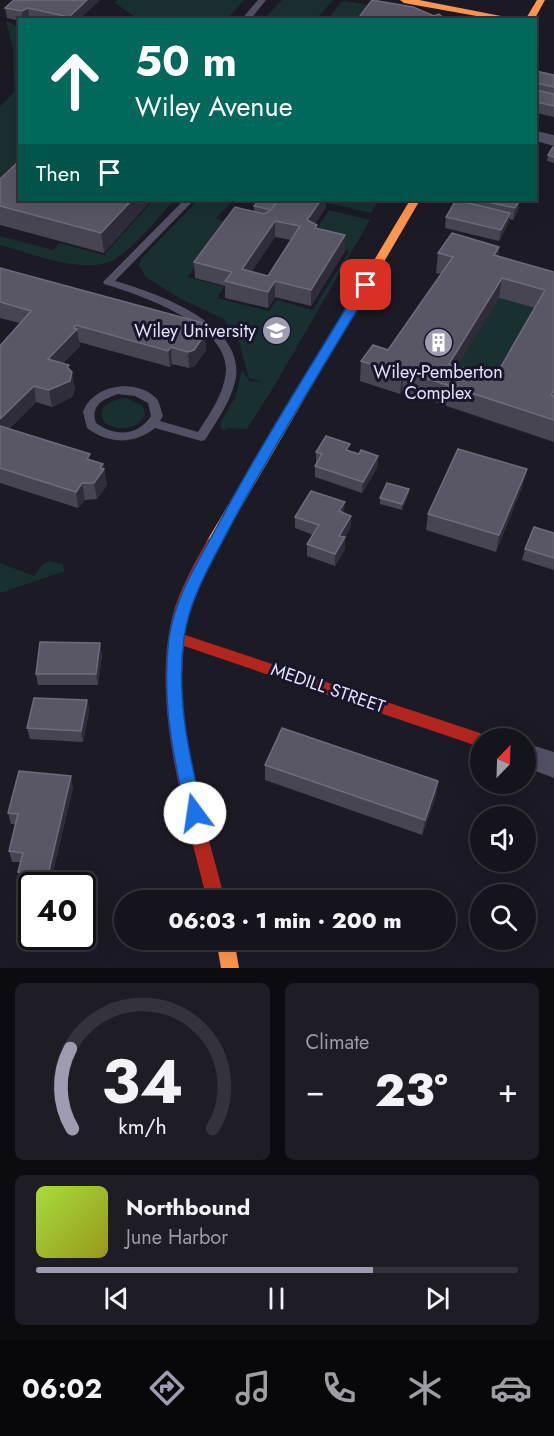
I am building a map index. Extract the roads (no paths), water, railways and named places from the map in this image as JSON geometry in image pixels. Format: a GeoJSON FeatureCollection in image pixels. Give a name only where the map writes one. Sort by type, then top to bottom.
{"type":"FeatureCollection","features":[{"type":"Feature","properties":{"kind":"street"},"geometry":{"type":"LineString","coordinates":[[404,0],[506,18]]}},
{"type":"Feature","properties":{"kind":"street"},"geometry":{"type":"LineString","coordinates":[[530,18],[542,0]]}},
{"type":"Feature","properties":{"kind":"street"},"geometry":{"type":"LineString","coordinates":[[537,136],[554,141]]}},
{"type":"Feature","properties":{"kind":"street"},"geometry":{"type":"LineString","coordinates":[[214,890],[179,748],[175,719],[177,638],[186,598],[209,550],[414,201]]}},
{"type":"Feature","properties":{"kind":"street","name":"MEDILL STREET"},"geometry":{"type":"LineString","coordinates":[[177,638],[470,737]]}},
{"type":"Feature","properties":{"kind":"street"},"geometry":{"type":"LineString","coordinates":[[536,759],[554,765]]}},
{"type":"Feature","properties":{"kind":"street"},"geometry":{"type":"LineString","coordinates":[[227,950],[230,968]]}},
{"type":"Feature","properties":{"kind":"lane"},"geometry":{"type":"LineString","coordinates":[[247,18],[262,0]]}},
{"type":"Feature","properties":{"kind":"lane"},"geometry":{"type":"LineString","coordinates":[[153,423],[201,436],[225,399],[231,383],[232,371],[227,352],[215,333],[206,325],[142,292],[108,282],[188,201]]}},
{"type":"Feature","properties":{"kind":"lane"},"geometry":{"type":"LineString","coordinates":[[117,390],[138,392],[147,396],[157,408],[153,423],[138,434],[127,437],[106,435],[91,425],[88,411],[98,398],[107,393],[117,390]]}},
{"type":"Feature","properties":{"kind":"place","name":"Wiley University"},"geometry":{"type":"Point","coordinates":[277,331]}},
{"type":"Feature","properties":{"kind":"place","name":"Wiley-Pemberton Complex"},"geometry":{"type":"Point","coordinates":[438,343]}}]}
